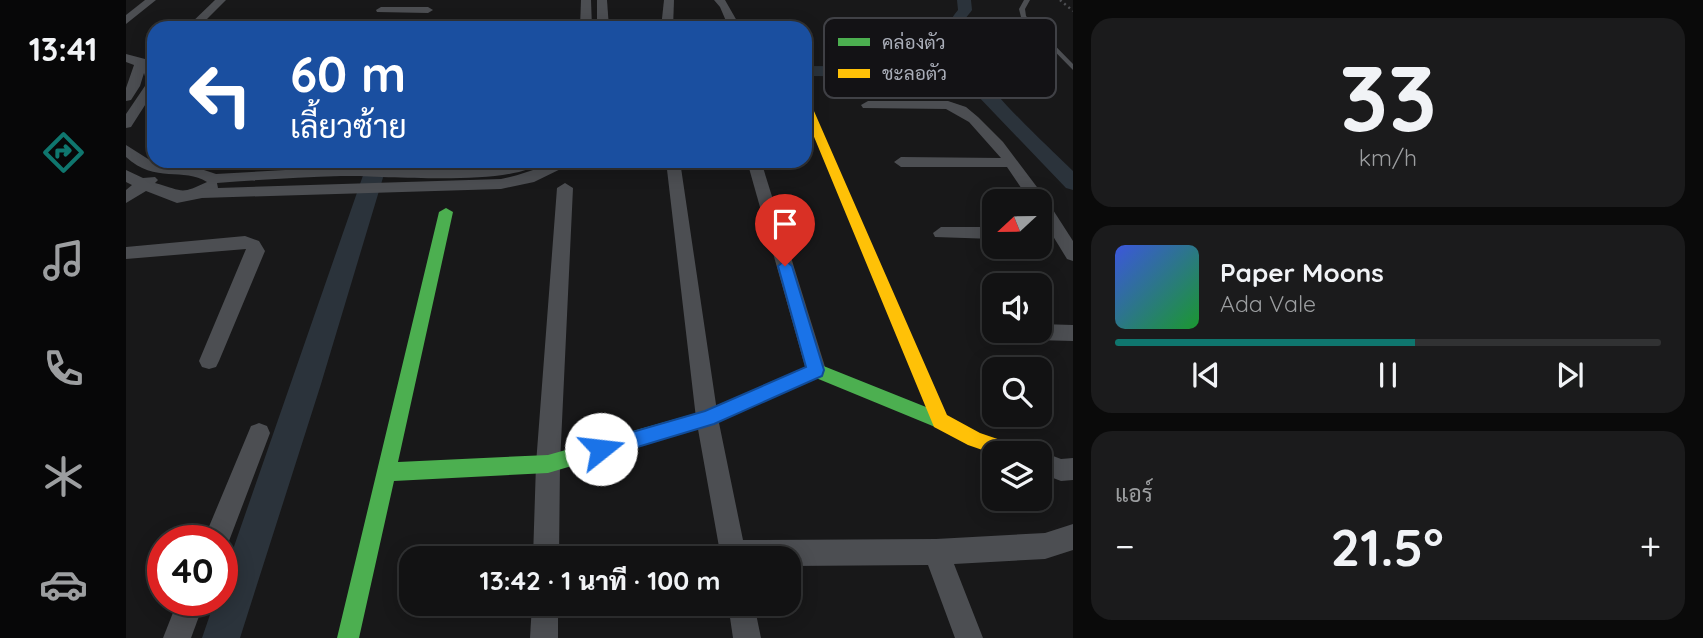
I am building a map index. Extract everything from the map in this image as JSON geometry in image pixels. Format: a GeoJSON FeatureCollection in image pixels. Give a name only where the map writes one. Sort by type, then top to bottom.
{"type":"FeatureCollection","features":[{"type":"Feature","properties":{"kind":"street"},"geometry":{"type":"LineString","coordinates":[[126,21],[151,0]]}},
{"type":"Feature","properties":{"kind":"street"},"geometry":{"type":"LineString","coordinates":[[199,21],[220,0]]}},
{"type":"Feature","properties":{"kind":"street"},"geometry":{"type":"LineString","coordinates":[[586,0],[586,21]]}},
{"type":"Feature","properties":{"kind":"street"},"geometry":{"type":"LineString","coordinates":[[602,0],[603,21]]}},
{"type":"Feature","properties":{"kind":"street"},"geometry":{"type":"LineString","coordinates":[[667,21],[668,0]]}},
{"type":"Feature","properties":{"kind":"street"},"geometry":{"type":"LineString","coordinates":[[719,0],[732,21]]}},
{"type":"Feature","properties":{"kind":"street"},"geometry":{"type":"LineString","coordinates":[[381,10],[428,10]]}},
{"type":"Feature","properties":{"kind":"street"},"geometry":{"type":"LineString","coordinates":[[126,58],[145,66],[126,97]]}},
{"type":"Feature","properties":{"kind":"street"},"geometry":{"type":"LineString","coordinates":[[126,124],[147,92]]}},
{"type":"Feature","properties":{"kind":"street"},"geometry":{"type":"LineString","coordinates":[[868,105],[948,105],[959,108],[968,114],[1011,163],[1030,189]]}},
{"type":"Feature","properties":{"kind":"street"},"geometry":{"type":"LineString","coordinates":[[812,119],[940,421]]}},
{"type":"Feature","properties":{"kind":"street"},"geometry":{"type":"LineString","coordinates":[[126,149],[134,159],[147,162]]}},
{"type":"Feature","properties":{"kind":"street"},"geometry":{"type":"LineString","coordinates":[[901,162],[1011,163]]}},
{"type":"Feature","properties":{"kind":"street"},"geometry":{"type":"LineString","coordinates":[[126,198],[162,168]]}},
{"type":"Feature","properties":{"kind":"street"},"geometry":{"type":"LineString","coordinates":[[170,168],[189,174],[205,173],[213,179],[354,171],[389,179]]}},
{"type":"Feature","properties":{"kind":"street"},"geometry":{"type":"LineString","coordinates":[[461,180],[511,168]]}},
{"type":"Feature","properties":{"kind":"street"},"geometry":{"type":"LineString","coordinates":[[126,176],[143,185],[169,192],[177,198],[203,193],[347,187],[389,179],[529,179],[554,168]]}},
{"type":"Feature","properties":{"kind":"street"},"geometry":{"type":"LineString","coordinates":[[674,168],[708,418],[732,546]]}},
{"type":"Feature","properties":{"kind":"street"},"geometry":{"type":"LineString","coordinates":[[756,168],[816,370]]}},
{"type":"Feature","properties":{"kind":"street"},"geometry":{"type":"LineString","coordinates":[[169,192],[174,182],[189,174]]}},
{"type":"Feature","properties":{"kind":"street"},"geometry":{"type":"LineString","coordinates":[[203,193],[213,179]]}},
{"type":"Feature","properties":{"kind":"street"},"geometry":{"type":"LineString","coordinates":[[546,546],[548,464],[565,188]]}},
{"type":"Feature","properties":{"kind":"street"},"geometry":{"type":"LineString","coordinates":[[348,638],[446,212]]}},
{"type":"Feature","properties":{"kind":"street"},"geometry":{"type":"LineString","coordinates":[[1052,221],[1073,255]]}},
{"type":"Feature","properties":{"kind":"street"},"geometry":{"type":"LineString","coordinates":[[1052,232],[1060,232]]}},
{"type":"Feature","properties":{"kind":"street"},"geometry":{"type":"LineString","coordinates":[[941,233],[982,233]]}},
{"type":"Feature","properties":{"kind":"street"},"geometry":{"type":"LineString","coordinates":[[128,256],[245,242],[253,245],[256,251],[209,361]]}},
{"type":"Feature","properties":{"kind":"street"},"geometry":{"type":"LineString","coordinates":[[1052,332],[1073,333]]}},
{"type":"Feature","properties":{"kind":"street"},"geometry":{"type":"LineString","coordinates":[[385,472],[548,464],[708,418],[816,370],[940,421],[982,442]]}},
{"type":"Feature","properties":{"kind":"street"},"geometry":{"type":"LineString","coordinates":[[222,525],[259,433]]}},
{"type":"Feature","properties":{"kind":"street"},"geometry":{"type":"LineString","coordinates":[[801,555],[936,552],[1045,546],[1073,537]]}},
{"type":"Feature","properties":{"kind":"street"},"geometry":{"type":"LineString","coordinates":[[936,552],[970,638]]}},
{"type":"Feature","properties":{"kind":"street"},"geometry":{"type":"LineString","coordinates":[[177,638],[186,616]]}},
{"type":"Feature","properties":{"kind":"street"},"geometry":{"type":"LineString","coordinates":[[544,638],[545,616]]}},
{"type":"Feature","properties":{"kind":"street"},"geometry":{"type":"LineString","coordinates":[[743,616],[747,638]]}},
{"type":"Feature","properties":{"kind":"lane"},"geometry":{"type":"LineString","coordinates":[[1025,18],[1022,9],[1027,0]]}},
{"type":"Feature","properties":{"kind":"lane"},"geometry":{"type":"LineString","coordinates":[[1056,50],[1073,68]]}},
{"type":"Feature","properties":{"kind":"path"},"geometry":{"type":"LineString","coordinates":[[1060,0],[1073,11]]}},
{"type":"Feature","properties":{"kind":"waterway"},"geometry":{"type":"LineString","coordinates":[[959,18],[965,10],[964,0]]}},
{"type":"Feature","properties":{"kind":"waterway"},"geometry":{"type":"LineString","coordinates":[[812,71],[824,71]]}},
{"type":"Feature","properties":{"kind":"waterway"},"geometry":{"type":"LineString","coordinates":[[990,98],[1073,183]]}},
{"type":"Feature","properties":{"kind":"waterway"},"geometry":{"type":"LineString","coordinates":[[221,638],[307,384],[376,168]]}},
{"type":"Feature","properties":{"kind":"traffic: fast"},"geometry":{"type":"LineString","coordinates":[[348,638],[446,212]]}},
{"type":"Feature","properties":{"kind":"traffic: fast"},"geometry":{"type":"LineString","coordinates":[[385,472],[548,464],[707,418],[816,370],[940,421]]}},
{"type":"Feature","properties":{"kind":"traffic: slow"},"geometry":{"type":"LineString","coordinates":[[812,119],[940,421],[982,442]]}},
{"type":"Feature","properties":{"kind":"route"},"geometry":{"type":"LineString","coordinates":[[601,449],[708,418],[816,370],[785,266]]}}]}
